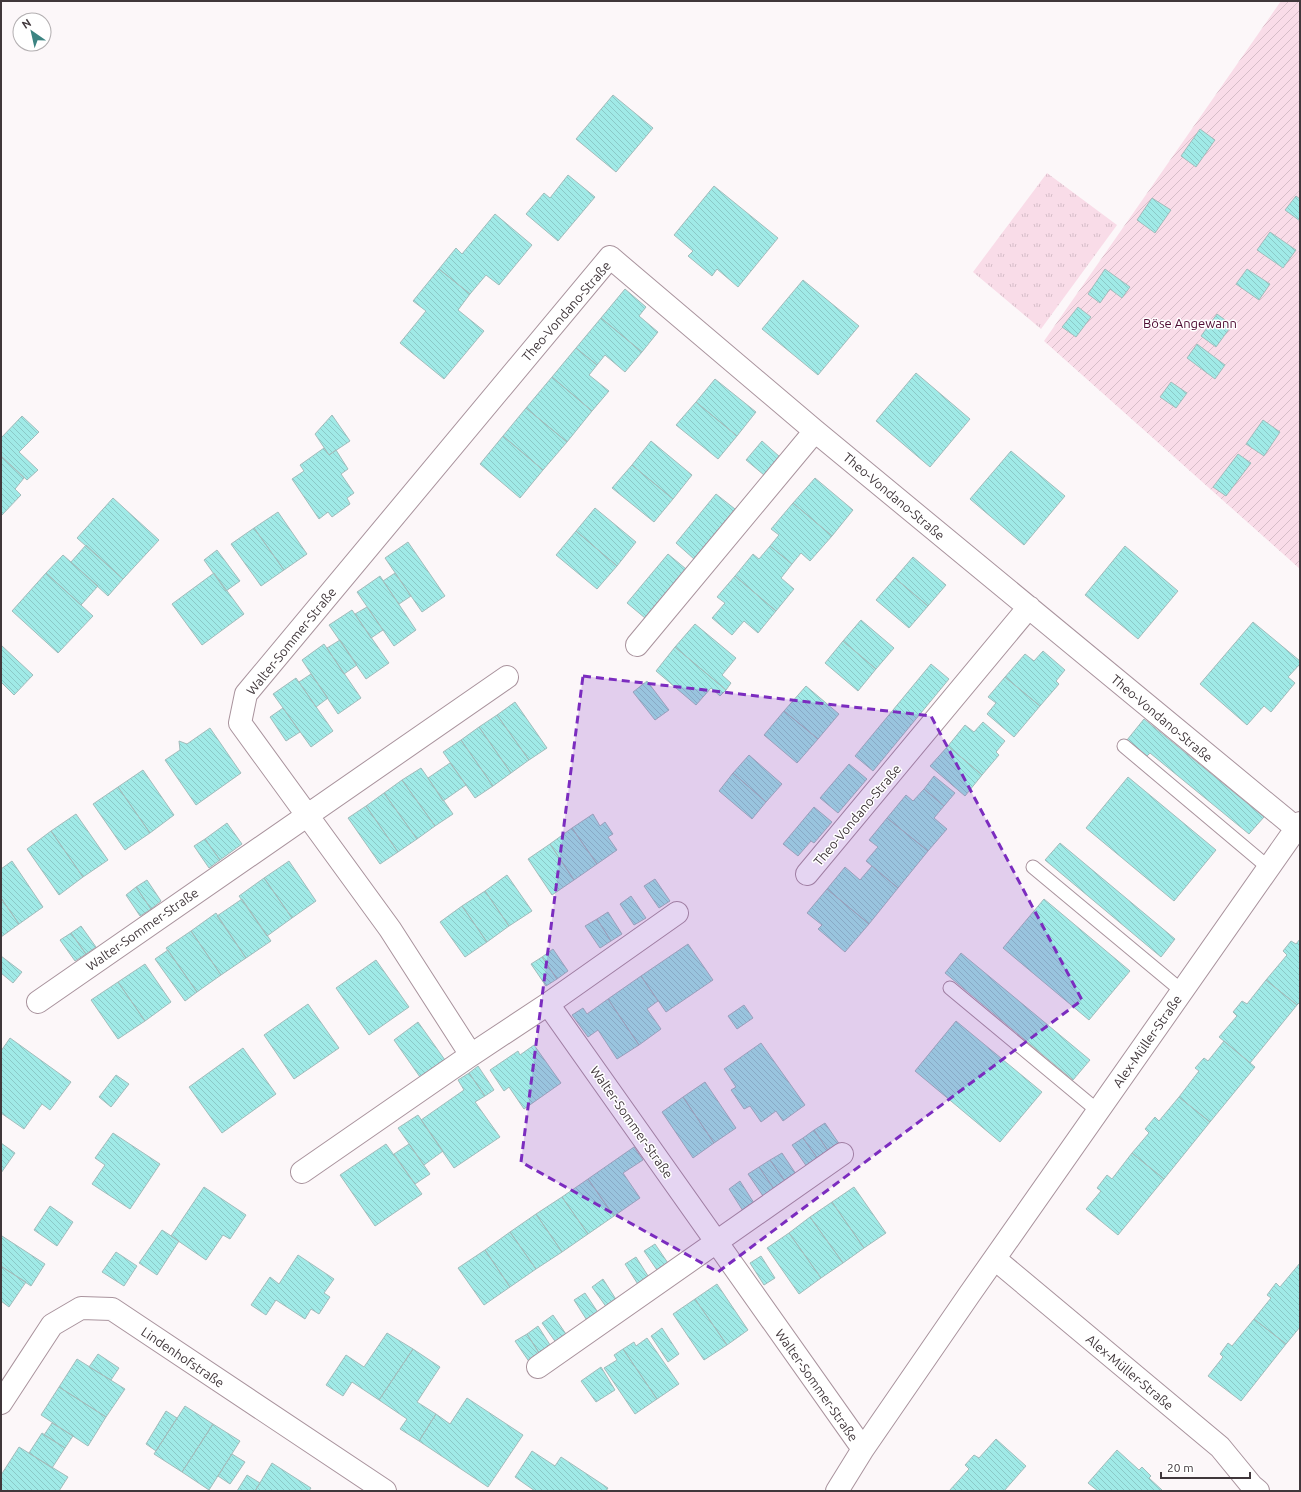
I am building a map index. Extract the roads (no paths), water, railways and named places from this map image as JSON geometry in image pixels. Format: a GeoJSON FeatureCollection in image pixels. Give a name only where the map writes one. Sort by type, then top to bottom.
{"type":"FeatureCollection","features":[{"type":"Feature","properties":{"kind":"street","name":"Theo-Vondano-Straße"},"geometry":{"type":"LineString","coordinates":[[427,476],[610,257],[815,431],[1298,826]]}},
{"type":"Feature","properties":{"kind":"street"},"geometry":{"type":"LineString","coordinates":[[638,646],[815,431]]}},
{"type":"Feature","properties":{"kind":"street","name":"Walter-Sommer-Straße"},"geometry":{"type":"LineString","coordinates":[[427,476],[246,694],[240,724],[390,929],[471,1055]]}},
{"type":"Feature","properties":{"kind":"street","name":"Theo-Vondano-Straße"},"geometry":{"type":"LineString","coordinates":[[807,874],[1029,607]]}},
{"type":"Feature","properties":{"kind":"street","name":"Walter-Sommer-Straße"},"geometry":{"type":"LineString","coordinates":[[38,1002],[507,677]]}},
{"type":"Feature","properties":{"kind":"street","name":"Alex-Müller-Straße"},"geometry":{"type":"LineString","coordinates":[[837,1491],[863,1449],[1298,826]]}},
{"type":"Feature","properties":{"kind":"street"},"geometry":{"type":"LineString","coordinates":[[302,1172],[471,1055],[548,1004],[677,913]]}},
{"type":"Feature","properties":{"kind":"street","name":"Walter-Sommer-Straße"},"geometry":{"type":"LineString","coordinates":[[548,1004],[863,1449]]}},
{"type":"Feature","properties":{"kind":"street"},"geometry":{"type":"LineString","coordinates":[[538,1367],[842,1154]]}},
{"type":"Feature","properties":{"kind":"street","name":"Alex-Müller-Straße"},"geometry":{"type":"LineString","coordinates":[[995,1259],[1220,1447],[1252,1486],[1258,1491]]}},
{"type":"Feature","properties":{"kind":"street","name":"Lindenhofstraße"},"geometry":{"type":"LineString","coordinates":[[1,1403],[52,1325],[81,1308],[112,1309],[385,1491]]}},
{"type":"Feature","properties":{"kind":"lane"},"geometry":{"type":"LineString","coordinates":[[1124,746],[1269,868]]}},
{"type":"Feature","properties":{"kind":"lane"},"geometry":{"type":"LineString","coordinates":[[1033,867],[1182,992]]}},
{"type":"Feature","properties":{"kind":"lane"},"geometry":{"type":"LineString","coordinates":[[950,988],[1098,1111]]}},
{"type":"Feature","properties":{"kind":"park label","name":"Böse Angewann"},"geometry":{"type":"Point","coordinates":[1190,323]}}]}
